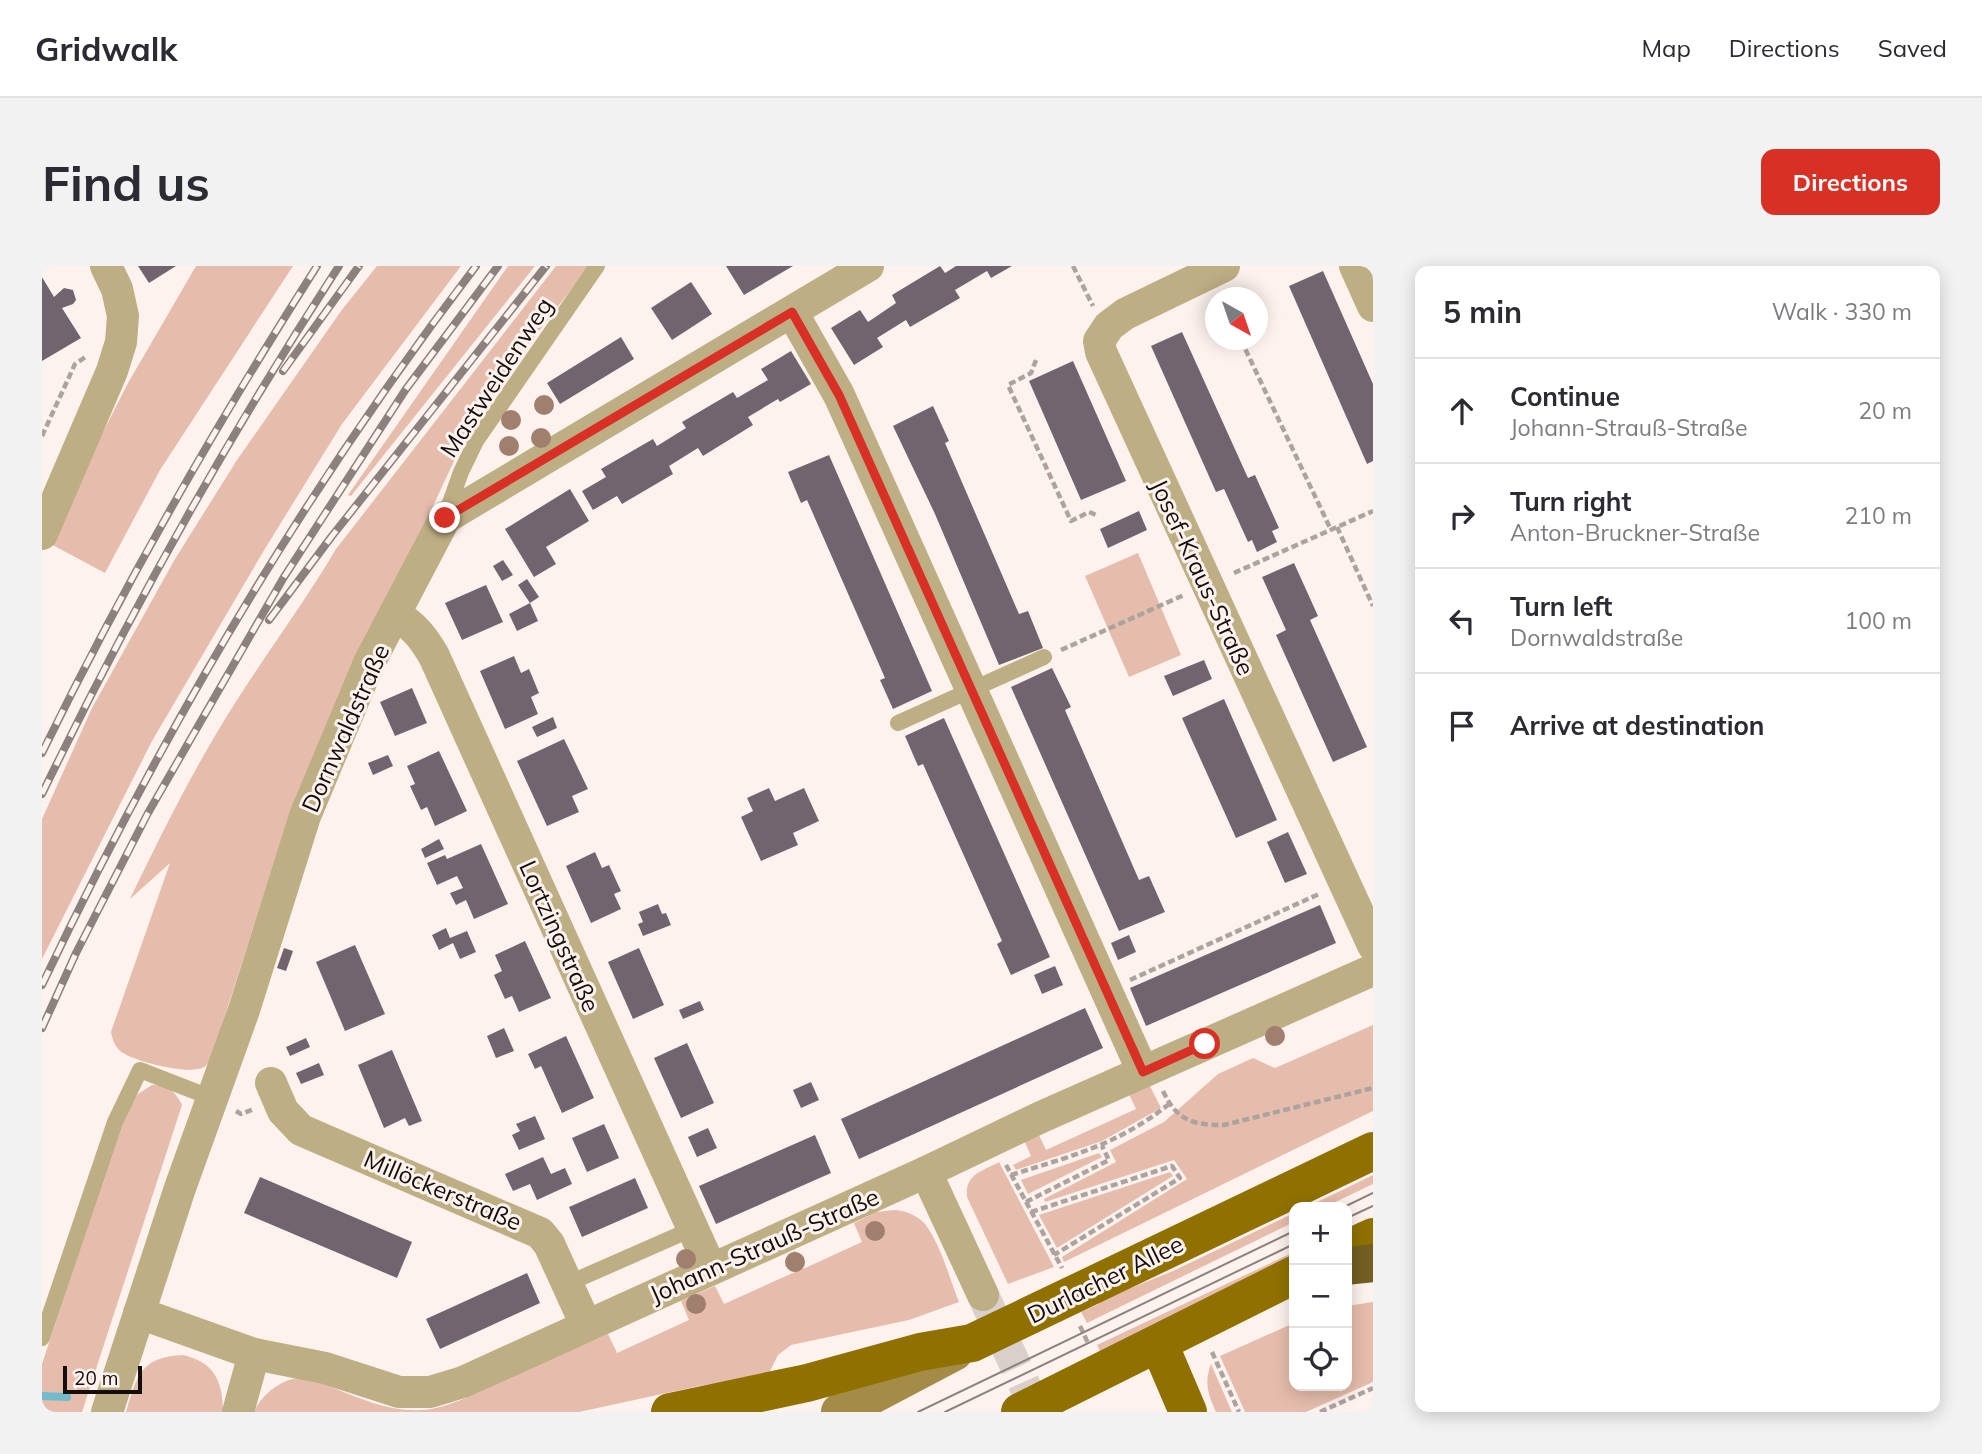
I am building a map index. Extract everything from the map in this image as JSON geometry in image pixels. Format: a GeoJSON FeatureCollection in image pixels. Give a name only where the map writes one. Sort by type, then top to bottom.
{"type":"FeatureCollection","features":[{"type":"Feature","properties":{"kind":"highway"},"geometry":{"type":"LineString","coordinates":[[1352,1265],[1373,1263]]}},
{"type":"Feature","properties":{"kind":"main road","name":"Durlacher Allee"},"geometry":{"type":"LineString","coordinates":[[840,1412],[972,1343],[1058,1289],[1373,1151]]}},
{"type":"Feature","properties":{"kind":"main road"},"geometry":{"type":"LineString","coordinates":[[1352,1248],[1373,1237]]}},
{"type":"Feature","properties":{"kind":"main road"},"geometry":{"type":"LineString","coordinates":[[1020,1412],[1289,1278]]}},
{"type":"Feature","properties":{"kind":"main road"},"geometry":{"type":"LineString","coordinates":[[670,1412],[807,1383],[920,1352],[972,1343]]}},
{"type":"Feature","properties":{"kind":"main road"},"geometry":{"type":"LineString","coordinates":[[1159,1344],[1188,1412]]}},
{"type":"Feature","properties":{"kind":"street"},"geometry":{"type":"LineString","coordinates":[[42,534],[112,371],[121,342],[123,316],[117,289],[106,266]]}},
{"type":"Feature","properties":{"kind":"street"},"geometry":{"type":"LineString","coordinates":[[445,518],[868,266]]}},
{"type":"Feature","properties":{"kind":"street","name":"Josef-Kraus-Straße"},"geometry":{"type":"LineString","coordinates":[[1224,266],[1125,314],[1109,326],[1099,341],[1101,352],[1373,945]]}},
{"type":"Feature","properties":{"kind":"street"},"geometry":{"type":"LineString","coordinates":[[1355,266],[1373,306]]}},
{"type":"Feature","properties":{"kind":"street"},"geometry":{"type":"LineString","coordinates":[[792,312],[839,395],[1107,990],[1148,1069]]}},
{"type":"Feature","properties":{"kind":"street","name":"Dornwaldstraße"},"geometry":{"type":"LineString","coordinates":[[107,1412],[244,1010],[305,816],[369,663],[445,518]]}},
{"type":"Feature","properties":{"kind":"street","name":"Lortzingstraße"},"geometry":{"type":"LineString","coordinates":[[396,615],[412,624],[433,656],[711,1269]]}},
{"type":"Feature","properties":{"kind":"street","name":"Johann-Strauß-Straße"},"geometry":{"type":"LineString","coordinates":[[139,1314],[254,1354],[325,1368],[399,1392],[430,1391],[463,1381],[1148,1069],[1373,970]]}},
{"type":"Feature","properties":{"kind":"street","name":"Millöckerstraße"},"geometry":{"type":"LineString","coordinates":[[271,1083],[284,1111],[301,1130],[540,1233],[547,1239],[586,1325]]}},
{"type":"Feature","properties":{"kind":"street"},"geometry":{"type":"LineString","coordinates":[[926,1172],[983,1295]]}},
{"type":"Feature","properties":{"kind":"street"},"geometry":{"type":"LineString","coordinates":[[239,1412],[254,1354]]}},
{"type":"Feature","properties":{"kind":"lane","name":"Mastweidenweg"},"geometry":{"type":"LineString","coordinates":[[445,518],[461,472],[476,441],[597,266]]}},
{"type":"Feature","properties":{"kind":"lane"},"geometry":{"type":"LineString","coordinates":[[898,723],[1044,657]]}},
{"type":"Feature","properties":{"kind":"lane"},"geometry":{"type":"LineString","coordinates":[[42,1338],[115,1122],[140,1070],[212,1098]]}},
{"type":"Feature","properties":{"kind":"lane"},"geometry":{"type":"LineString","coordinates":[[567,1284],[692,1229]]}},
{"type":"Feature","properties":{"kind":"path"},"geometry":{"type":"LineString","coordinates":[[1073,266],[1095,309]]}},
{"type":"Feature","properties":{"kind":"path"},"geometry":{"type":"LineString","coordinates":[[42,436],[75,364],[96,350]]}},
{"type":"Feature","properties":{"kind":"path"},"geometry":{"type":"LineString","coordinates":[[1246,350],[1373,606]]}},
{"type":"Feature","properties":{"kind":"path"},"geometry":{"type":"LineString","coordinates":[[1036,360],[1031,373],[1008,385],[1071,521],[1089,512],[1096,515]]}},
{"type":"Feature","properties":{"kind":"path"},"geometry":{"type":"LineString","coordinates":[[1207,585],[1373,511]]}},
{"type":"Feature","properties":{"kind":"path"},"geometry":{"type":"LineString","coordinates":[[1044,657],[1174,599]]}},
{"type":"Feature","properties":{"kind":"path"},"geometry":{"type":"LineString","coordinates":[[1107,990],[1345,883]]}},
{"type":"Feature","properties":{"kind":"path"},"geometry":{"type":"LineString","coordinates":[[1148,1069],[1169,1104],[1187,1120],[1200,1125],[1224,1125],[1373,1088]]}},
{"type":"Feature","properties":{"kind":"path"},"geometry":{"type":"LineString","coordinates":[[1011,1175],[1102,1146],[1147,1122],[1169,1104]]}},
{"type":"Feature","properties":{"kind":"path"},"geometry":{"type":"LineString","coordinates":[[1026,1202],[1109,1160],[1102,1146]]}},
{"type":"Feature","properties":{"kind":"path"},"geometry":{"type":"LineString","coordinates":[[1031,1212],[1172,1166],[1180,1178],[1054,1255]]}},
{"type":"Feature","properties":{"kind":"path"},"geometry":{"type":"LineString","coordinates":[[1015,1182],[1054,1255],[1064,1328],[1078,1322],[1093,1353],[1079,1361],[1088,1380]]}},
{"type":"Feature","properties":{"kind":"path"},"geometry":{"type":"LineString","coordinates":[[1212,1352],[1239,1412]]}},
{"type":"Feature","properties":{"kind":"path"},"geometry":{"type":"LineString","coordinates":[[1320,1412],[1373,1388]]}},
{"type":"Feature","properties":{"kind":"shaded area"},"geometry":{"type":"Polygon","coordinates":[[[196,266],[293,266],[160,470],[105,573],[47,542],[128,383],[196,266]]]}},
{"type":"Feature","properties":{"kind":"shaded area"},"geometry":{"type":"Polygon","coordinates":[[[377,266],[461,266],[342,424],[263,552],[152,741],[42,959],[42,819],[92,708],[175,559],[237,460],[341,311],[377,266]]]}},
{"type":"Feature","properties":{"kind":"shaded area"},"geometry":{"type":"Polygon","coordinates":[[[508,266],[535,266],[351,496],[348,495],[508,266]]]}},
{"type":"Feature","properties":{"kind":"shaded area"},"geometry":{"type":"Polygon","coordinates":[[[556,266],[589,266],[523,352],[463,442],[291,809],[210,1061],[204,1067],[187,1070],[162,1066],[127,1055],[117,1047],[111,1032],[170,863],[130,899],[195,771],[233,706],[336,549],[556,266]]]}},
{"type":"Feature","properties":{"kind":"shaded area"},"geometry":{"type":"Polygon","coordinates":[[[1138,553],[1181,655],[1129,677],[1085,576],[1138,553]]]}},
{"type":"Feature","properties":{"kind":"shaded area"},"geometry":{"type":"Polygon","coordinates":[[[1373,1025],[1373,1111],[1064,1262],[1062,1257],[1187,1179],[1174,1160],[1045,1202],[1044,1199],[1116,1162],[1110,1150],[1164,1122],[1218,1074],[1253,1058],[1275,1068],[1373,1025]]]}},
{"type":"Feature","properties":{"kind":"shaded area"},"geometry":{"type":"Polygon","coordinates":[[[152,1085],[170,1090],[182,1105],[82,1412],[42,1412],[42,1364],[124,1116],[138,1094],[152,1085]]]}},
{"type":"Feature","properties":{"kind":"shaded area"},"geometry":{"type":"Polygon","coordinates":[[[1150,1086],[1161,1108],[1102,1141],[1016,1170],[1013,1165],[1031,1156],[1024,1140],[1038,1133],[1046,1150],[1136,1109],[1128,1092],[1150,1086]]]}},
{"type":"Feature","properties":{"kind":"shaded area"},"geometry":{"type":"Polygon","coordinates":[[[1099,1153],[1102,1157],[1028,1194],[1021,1180],[1099,1153]]]}},
{"type":"Feature","properties":{"kind":"shaded area"},"geometry":{"type":"Polygon","coordinates":[[[999,1162],[1054,1267],[1008,1284],[967,1197],[972,1178],[999,1162]]]}},
{"type":"Feature","properties":{"kind":"shaded area"},"geometry":{"type":"Polygon","coordinates":[[[1170,1172],[1173,1176],[1057,1248],[1039,1215],[1170,1172]]]}},
{"type":"Feature","properties":{"kind":"shaded area"},"geometry":{"type":"Polygon","coordinates":[[[1373,1175],[1373,1184],[1335,1202],[1317,1202],[1373,1175]]]}},
{"type":"Feature","properties":{"kind":"shaded area"},"geometry":{"type":"Polygon","coordinates":[[[895,1210],[918,1218],[931,1232],[959,1302],[909,1320],[791,1345],[778,1355],[768,1375],[699,1386],[579,1412],[254,1412],[271,1390],[296,1378],[314,1379],[387,1407],[421,1410],[436,1408],[467,1397],[544,1360],[608,1334],[617,1353],[689,1320],[681,1301],[715,1286],[724,1304],[795,1272],[788,1254],[795,1251],[803,1269],[862,1242],[854,1223],[876,1212],[895,1210]]]}},
{"type":"Feature","properties":{"kind":"shaded area"},"geometry":{"type":"Polygon","coordinates":[[[1289,1215],[1289,1224],[1087,1323],[1081,1312],[1099,1304],[1099,1301],[1173,1271],[1289,1215]]]}},
{"type":"Feature","properties":{"kind":"shaded area"},"geometry":{"type":"Polygon","coordinates":[[[1289,1254],[1289,1264],[1103,1357],[1097,1345],[1289,1254]]]}},
{"type":"Feature","properties":{"kind":"shaded area"},"geometry":{"type":"Polygon","coordinates":[[[1373,1302],[1373,1382],[1306,1412],[1245,1412],[1220,1356],[1289,1325],[1289,1391],[1352,1391],[1352,1305],[1373,1302]]]}},
{"type":"Feature","properties":{"kind":"shaded area"},"geometry":{"type":"Polygon","coordinates":[[[183,1355],[194,1358],[215,1374],[221,1391],[223,1412],[126,1412],[138,1379],[149,1364],[183,1355]]]}},
{"type":"Feature","properties":{"kind":"shaded area"},"geometry":{"type":"Polygon","coordinates":[[[1211,1364],[1232,1412],[1216,1412],[1213,1406],[1207,1383],[1211,1364]]]}},
{"type":"Feature","properties":{"kind":"building"},"geometry":{"type":"Polygon","coordinates":[[[138,266],[176,266],[149,283],[138,266]]]}},
{"type":"Feature","properties":{"kind":"building"},"geometry":{"type":"Polygon","coordinates":[[[726,266],[793,266],[744,295],[726,266]]]}},
{"type":"Feature","properties":{"kind":"building"},"geometry":{"type":"Polygon","coordinates":[[[940,266],[945,273],[956,266],[1012,266],[991,278],[987,271],[955,290],[960,298],[910,327],[906,320],[877,338],[883,347],[854,365],[831,328],[860,310],[868,322],[896,303],[892,295],[940,266]]]}},
{"type":"Feature","properties":{"kind":"building"},"geometry":{"type":"Polygon","coordinates":[[[1323,271],[1373,384],[1373,461],[1367,464],[1289,286],[1323,271]]]}},
{"type":"Feature","properties":{"kind":"building"},"geometry":{"type":"Polygon","coordinates":[[[42,277],[54,297],[64,288],[73,290],[76,300],[62,308],[81,338],[42,361],[42,277]]]}},
{"type":"Feature","properties":{"kind":"building"},"geometry":{"type":"Polygon","coordinates":[[[691,282],[712,314],[672,340],[651,308],[691,282]]]}},
{"type":"Feature","properties":{"kind":"building"},"geometry":{"type":"Polygon","coordinates":[[[1182,332],[1248,478],[1255,475],[1279,528],[1272,531],[1277,542],[1257,552],[1252,540],[1248,542],[1224,489],[1216,492],[1151,346],[1182,332]]]}},
{"type":"Feature","properties":{"kind":"building"},"geometry":{"type":"Polygon","coordinates":[[[621,337],[634,359],[560,404],[547,383],[621,337]]]}},
{"type":"Feature","properties":{"kind":"building"},"geometry":{"type":"Polygon","coordinates":[[[791,351],[811,384],[748,417],[753,425],[703,456],[698,448],[669,466],[673,474],[622,504],[617,496],[593,510],[582,491],[606,477],[601,469],[653,439],[657,446],[686,428],[682,422],[733,392],[737,398],[768,380],[761,369],[791,351]]]}},
{"type":"Feature","properties":{"kind":"building"},"geometry":{"type":"Polygon","coordinates":[[[1073,361],[1126,481],[1081,500],[1029,381],[1073,361]]]}},
{"type":"Feature","properties":{"kind":"building"},"geometry":{"type":"Polygon","coordinates":[[[933,406],[949,441],[945,443],[1019,614],[1028,611],[1043,648],[999,665],[935,514],[893,426],[933,406]]]}},
{"type":"Feature","properties":{"kind":"building"},"geometry":{"type":"Polygon","coordinates":[[[829,455],[932,691],[893,709],[880,680],[885,678],[807,500],[801,503],[788,472],[829,455]]]}},
{"type":"Feature","properties":{"kind":"building"},"geometry":{"type":"Polygon","coordinates":[[[570,489],[589,521],[546,547],[556,564],[534,577],[505,529],[570,489]]]}},
{"type":"Feature","properties":{"kind":"building"},"geometry":{"type":"Polygon","coordinates":[[[1139,511],[1147,530],[1108,548],[1100,529],[1139,511]]]}},
{"type":"Feature","properties":{"kind":"building"},"geometry":{"type":"Polygon","coordinates":[[[503,560],[513,575],[502,581],[493,566],[503,560]]]}},
{"type":"Feature","properties":{"kind":"building"},"geometry":{"type":"Polygon","coordinates":[[[1294,563],[1318,616],[1310,620],[1367,747],[1333,762],[1276,635],[1286,630],[1262,577],[1294,563]]]}},
{"type":"Feature","properties":{"kind":"building"},"geometry":{"type":"Polygon","coordinates":[[[527,579],[539,597],[530,603],[518,585],[527,579]]]}},
{"type":"Feature","properties":{"kind":"building"},"geometry":{"type":"Polygon","coordinates":[[[486,585],[503,622],[462,640],[445,603],[486,585]]]}},
{"type":"Feature","properties":{"kind":"building"},"geometry":{"type":"Polygon","coordinates":[[[530,603],[538,621],[517,631],[509,614],[530,603]]]}},
{"type":"Feature","properties":{"kind":"building"},"geometry":{"type":"Polygon","coordinates":[[[514,656],[521,673],[529,669],[539,693],[531,697],[538,714],[505,729],[480,671],[514,656]]]}},
{"type":"Feature","properties":{"kind":"building"},"geometry":{"type":"Polygon","coordinates":[[[1204,660],[1212,679],[1173,696],[1164,676],[1204,660]]]}},
{"type":"Feature","properties":{"kind":"building"},"geometry":{"type":"Polygon","coordinates":[[[1052,668],[1071,707],[1065,710],[1139,880],[1149,876],[1165,912],[1119,931],[1011,687],[1052,668]]]}},
{"type":"Feature","properties":{"kind":"building"},"geometry":{"type":"Polygon","coordinates":[[[412,688],[427,723],[395,736],[380,702],[412,688]]]}},
{"type":"Feature","properties":{"kind":"building"},"geometry":{"type":"Polygon","coordinates":[[[1224,699],[1277,820],[1236,838],[1182,718],[1224,699]]]}},
{"type":"Feature","properties":{"kind":"building"},"geometry":{"type":"Polygon","coordinates":[[[553,717],[557,728],[537,737],[532,727],[553,717]]]}},
{"type":"Feature","properties":{"kind":"building"},"geometry":{"type":"Polygon","coordinates":[[[944,718],[1050,957],[1011,975],[997,944],[1002,941],[923,764],[918,766],[905,736],[944,718]]]}},
{"type":"Feature","properties":{"kind":"building"},"geometry":{"type":"Polygon","coordinates":[[[564,739],[588,789],[572,796],[579,812],[547,826],[517,761],[564,739]]]}},
{"type":"Feature","properties":{"kind":"building"},"geometry":{"type":"Polygon","coordinates":[[[439,751],[467,811],[435,826],[427,807],[421,810],[410,786],[415,784],[407,766],[439,751]]]}},
{"type":"Feature","properties":{"kind":"building"},"geometry":{"type":"Polygon","coordinates":[[[388,755],[393,766],[373,775],[368,763],[388,755]]]}},
{"type":"Feature","properties":{"kind":"building"},"geometry":{"type":"Polygon","coordinates":[[[769,788],[775,801],[804,788],[819,821],[793,833],[798,845],[761,861],[741,817],[753,811],[747,798],[769,788]]]}},
{"type":"Feature","properties":{"kind":"building"},"geometry":{"type":"Polygon","coordinates":[[[1288,832],[1307,874],[1285,883],[1267,842],[1288,832]]]}},
{"type":"Feature","properties":{"kind":"building"},"geometry":{"type":"Polygon","coordinates":[[[439,839],[444,849],[425,858],[421,849],[439,839]]]}},
{"type":"Feature","properties":{"kind":"building"},"geometry":{"type":"Polygon","coordinates":[[[481,844],[508,904],[474,919],[466,900],[456,905],[450,893],[463,888],[457,876],[437,885],[427,863],[445,855],[447,859],[481,844]]]}},
{"type":"Feature","properties":{"kind":"building"},"geometry":{"type":"Polygon","coordinates":[[[595,852],[602,868],[609,865],[621,891],[614,894],[621,909],[591,923],[566,866],[595,852]]]}},
{"type":"Feature","properties":{"kind":"building"},"geometry":{"type":"Polygon","coordinates":[[[658,904],[671,925],[643,936],[638,924],[643,922],[639,912],[658,904]]]}},
{"type":"Feature","properties":{"kind":"building"},"geometry":{"type":"Polygon","coordinates":[[[1320,905],[1336,943],[1146,1026],[1130,988],[1320,905]]]}},
{"type":"Feature","properties":{"kind":"building"},"geometry":{"type":"Polygon","coordinates":[[[446,928],[450,938],[467,931],[476,952],[460,959],[453,943],[439,950],[432,935],[446,928]]]}},
{"type":"Feature","properties":{"kind":"building"},"geometry":{"type":"Polygon","coordinates":[[[1129,935],[1136,952],[1118,960],[1111,943],[1129,935]]]}},
{"type":"Feature","properties":{"kind":"building"},"geometry":{"type":"Polygon","coordinates":[[[525,941],[551,998],[519,1012],[512,996],[505,999],[494,975],[502,971],[495,955],[525,941]]]}},
{"type":"Feature","properties":{"kind":"building"},"geometry":{"type":"Polygon","coordinates":[[[355,945],[385,1014],[345,1031],[316,962],[355,945]]]}},
{"type":"Feature","properties":{"kind":"building"},"geometry":{"type":"Polygon","coordinates":[[[284,948],[293,951],[286,971],[277,968],[284,948]]]}},
{"type":"Feature","properties":{"kind":"building"},"geometry":{"type":"Polygon","coordinates":[[[639,948],[664,1005],[633,1019],[608,962],[639,948]]]}},
{"type":"Feature","properties":{"kind":"building"},"geometry":{"type":"Polygon","coordinates":[[[1055,966],[1063,985],[1042,994],[1034,975],[1055,966]]]}},
{"type":"Feature","properties":{"kind":"building"},"geometry":{"type":"Polygon","coordinates":[[[700,1001],[704,1010],[683,1019],[679,1010],[700,1001]]]}},
{"type":"Feature","properties":{"kind":"building"},"geometry":{"type":"Polygon","coordinates":[[[1085,1008],[1103,1048],[859,1159],[841,1119],[1085,1008]]]}},
{"type":"Feature","properties":{"kind":"building"},"geometry":{"type":"Polygon","coordinates":[[[504,1028],[514,1051],[496,1058],[487,1036],[504,1028]]]}},
{"type":"Feature","properties":{"kind":"building"},"geometry":{"type":"Polygon","coordinates":[[[566,1036],[594,1098],[562,1113],[541,1066],[535,1069],[528,1054],[566,1036]]]}},
{"type":"Feature","properties":{"kind":"building"},"geometry":{"type":"Polygon","coordinates":[[[306,1038],[310,1047],[290,1056],[286,1047],[306,1038]]]}},
{"type":"Feature","properties":{"kind":"building"},"geometry":{"type":"Polygon","coordinates":[[[687,1043],[714,1103],[681,1118],[654,1058],[687,1043]]]}},
{"type":"Feature","properties":{"kind":"building"},"geometry":{"type":"Polygon","coordinates":[[[392,1050],[422,1121],[409,1126],[405,1118],[384,1128],[358,1065],[392,1050]]]}},
{"type":"Feature","properties":{"kind":"building"},"geometry":{"type":"Polygon","coordinates":[[[319,1063],[324,1075],[301,1084],[296,1073],[319,1063]]]}},
{"type":"Feature","properties":{"kind":"building"},"geometry":{"type":"Polygon","coordinates":[[[811,1082],[819,1100],[801,1108],[793,1090],[811,1082]]]}},
{"type":"Feature","properties":{"kind":"building"},"geometry":{"type":"Polygon","coordinates":[[[535,1116],[545,1139],[519,1150],[512,1135],[520,1131],[516,1124],[535,1116]]]}},
{"type":"Feature","properties":{"kind":"building"},"geometry":{"type":"Polygon","coordinates":[[[604,1124],[619,1158],[587,1172],[572,1138],[604,1124]]]}},
{"type":"Feature","properties":{"kind":"building"},"geometry":{"type":"Polygon","coordinates":[[[708,1128],[717,1148],[697,1157],[688,1137],[708,1128]]]}},
{"type":"Feature","properties":{"kind":"building"},"geometry":{"type":"Polygon","coordinates":[[[815,1135],[831,1173],[716,1224],[699,1186],[815,1135]]]}},
{"type":"Feature","properties":{"kind":"building"},"geometry":{"type":"Polygon","coordinates":[[[543,1157],[551,1174],[565,1168],[572,1184],[537,1200],[530,1184],[513,1191],[505,1174],[543,1157]]]}},
{"type":"Feature","properties":{"kind":"building"},"geometry":{"type":"Polygon","coordinates":[[[260,1177],[412,1242],[397,1278],[244,1213],[260,1177]]]}},
{"type":"Feature","properties":{"kind":"building"},"geometry":{"type":"Polygon","coordinates":[[[635,1178],[648,1208],[582,1237],[569,1207],[635,1178]]]}},
{"type":"Feature","properties":{"kind":"building"},"geometry":{"type":"Polygon","coordinates":[[[527,1273],[540,1303],[440,1349],[426,1319],[527,1273]]]}},
{"type":"Feature","properties":{"kind":"waterway"},"geometry":{"type":"LineString","coordinates":[[42,1396],[67,1397]]}},
{"type":"Feature","properties":{"kind":"tunnel"},"geometry":{"type":"LineString","coordinates":[[983,1295],[1037,1412]]}},
{"type":"Feature","properties":{"kind":"tram line"},"geometry":{"type":"LineString","coordinates":[[1352,1203],[1373,1193]]}},
{"type":"Feature","properties":{"kind":"tram line"},"geometry":{"type":"LineString","coordinates":[[1352,1216],[1373,1206]]}},
{"type":"Feature","properties":{"kind":"tram line"},"geometry":{"type":"LineString","coordinates":[[918,1412],[1289,1233]]}},
{"type":"Feature","properties":{"kind":"tram line"},"geometry":{"type":"LineString","coordinates":[[945,1412],[1289,1246]]}},
{"type":"Feature","properties":{"kind":"railway"},"geometry":{"type":"LineString","coordinates":[[42,753],[173,505],[317,266]]}},
{"type":"Feature","properties":{"kind":"railway"},"geometry":{"type":"LineString","coordinates":[[42,794],[110,658],[182,525],[339,266]]}},
{"type":"Feature","properties":{"kind":"railway"},"geometry":{"type":"LineString","coordinates":[[283,371],[359,266]]}},
{"type":"Feature","properties":{"kind":"railway"},"geometry":{"type":"LineString","coordinates":[[42,985],[137,797],[240,614],[353,436],[476,266]]}},
{"type":"Feature","properties":{"kind":"railway"},"geometry":{"type":"LineString","coordinates":[[42,1028],[76,953],[148,813],[284,577],[406,389],[498,266]]}},
{"type":"Feature","properties":{"kind":"railway"},"geometry":{"type":"LineString","coordinates":[[269,620],[332,536],[546,266]]}},
{"type":"Feature","properties":{"kind":"route"},"geometry":{"type":"LineString","coordinates":[[445,518],[792,312],[839,395],[1143,1072],[1205,1044]]}}]}
